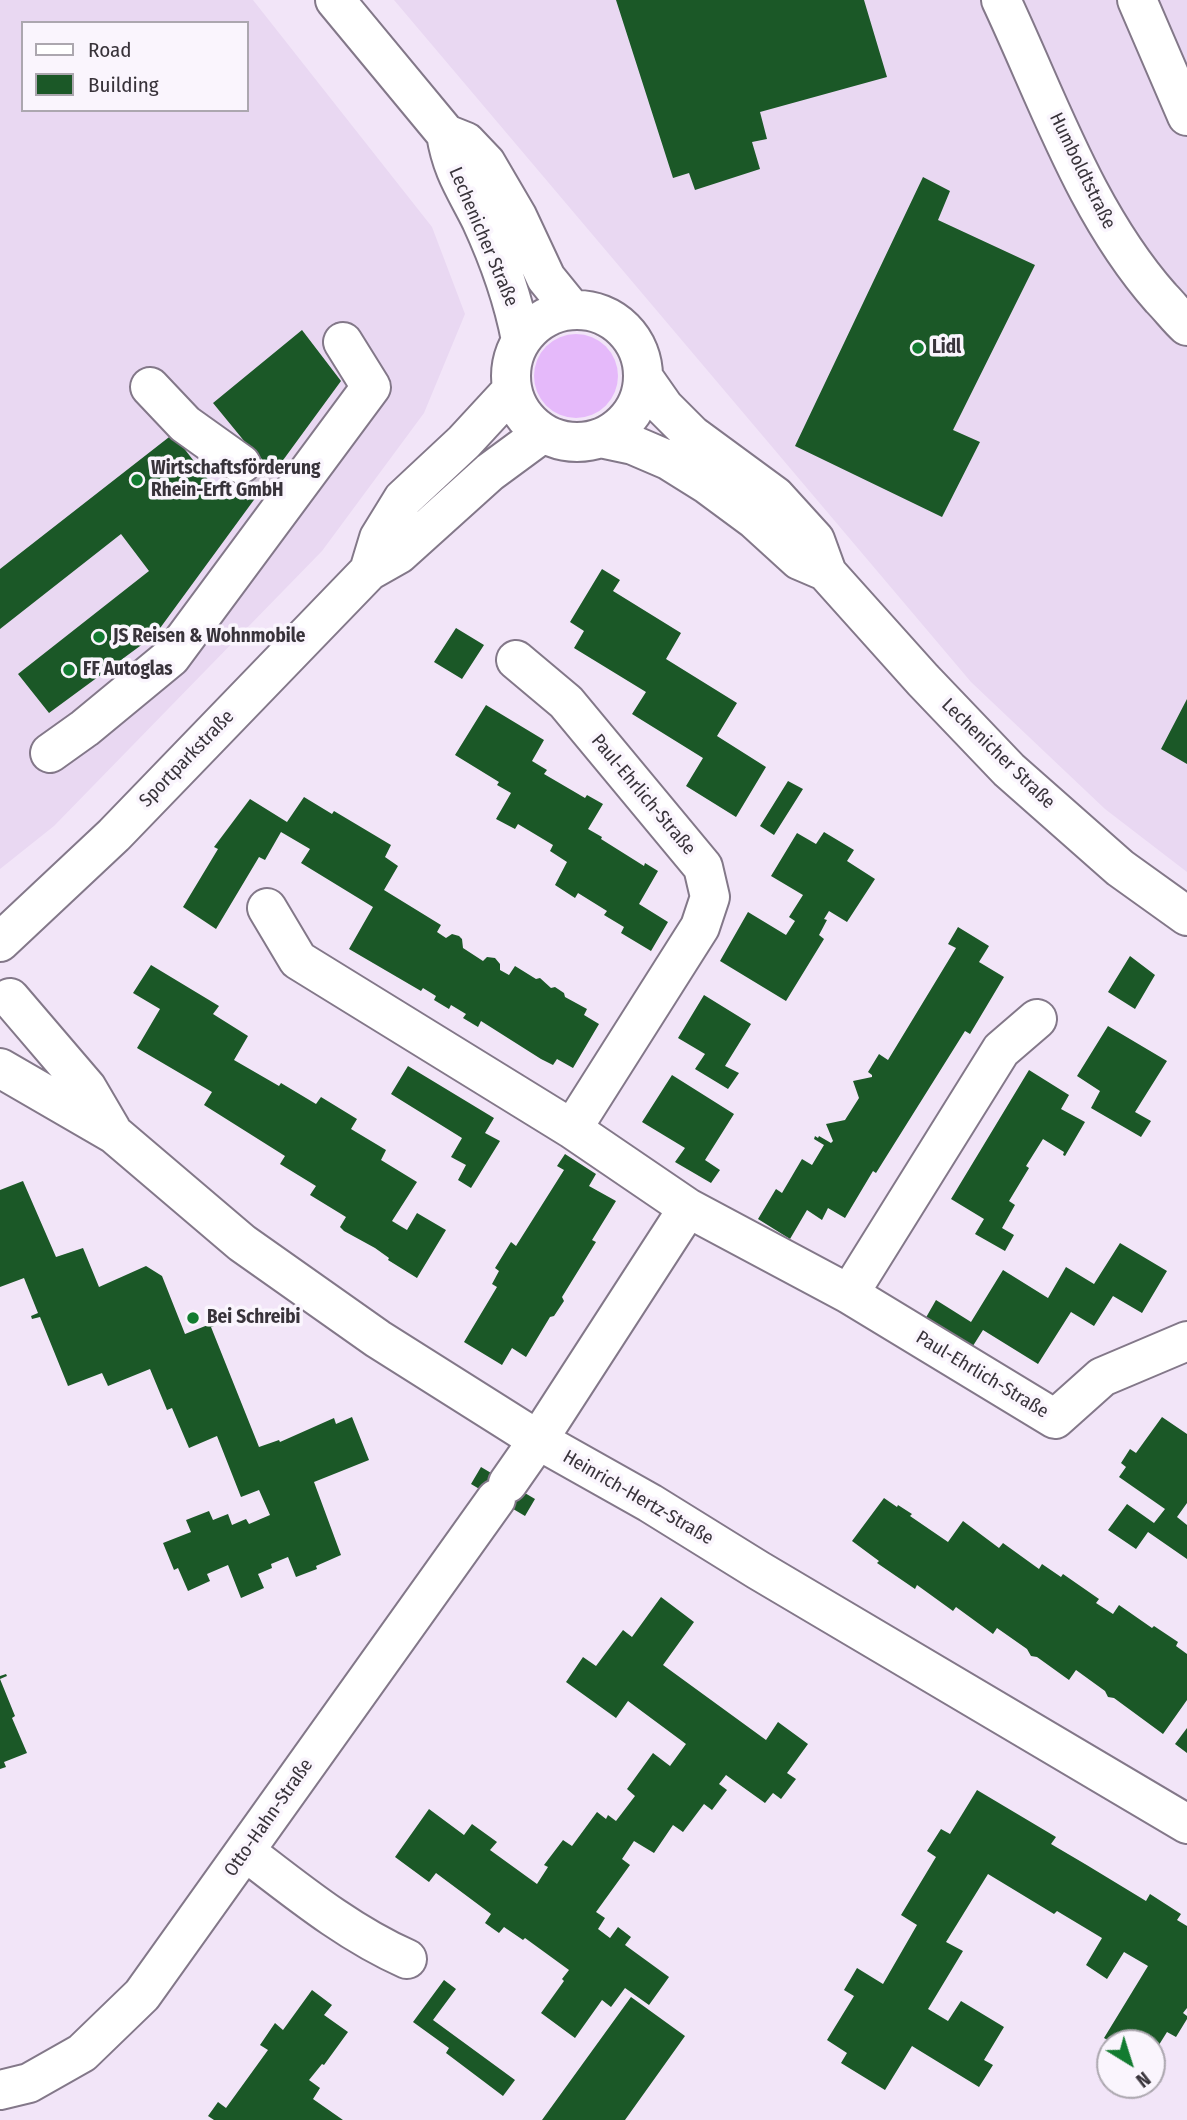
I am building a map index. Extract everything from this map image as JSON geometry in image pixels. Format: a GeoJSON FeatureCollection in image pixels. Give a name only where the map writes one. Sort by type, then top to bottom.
{"type":"FeatureCollection","features":[{"type":"Feature","properties":{"kind":"street","name":"Lechenicher Straße"},"geometry":{"type":"LineString","coordinates":[[335,0],[446,134],[466,142],[486,163],[517,216],[546,278],[572,310]]}},
{"type":"Feature","properties":{"kind":"street","name":"Humboldtstraße"},"geometry":{"type":"LineString","coordinates":[[1001,0],[1073,160],[1108,227],[1139,273],[1187,326]]}},
{"type":"Feature","properties":{"kind":"street"},"geometry":{"type":"LineString","coordinates":[[1137,0],[1187,116]]}},
{"type":"Feature","properties":{"kind":"street","name":"Lechenicher Straße"},"geometry":{"type":"LineString","coordinates":[[446,134],[450,158],[459,182],[481,221],[513,298],[521,340]]}},
{"type":"Feature","properties":{"kind":"street"},"geometry":{"type":"LineString","coordinates":[[572,310],[590,311],[608,317],[622,328],[634,342],[641,359],[643,377],[640,397],[631,414],[617,428],[600,438],[581,442],[561,440],[543,433],[529,422],[518,408],[510,373],[513,355],[521,340],[535,324],[552,314],[572,310]]}},
{"type":"Feature","properties":{"kind":"street"},"geometry":{"type":"LineString","coordinates":[[50,753],[171,657],[260,489],[371,387],[342,342]]}},
{"type":"Feature","properties":{"kind":"street","name":"Lechenicher Straße"},"geometry":{"type":"LineString","coordinates":[[643,377],[664,407],[692,435],[775,496],[815,540],[827,573]]}},
{"type":"Feature","properties":{"kind":"street"},"geometry":{"type":"LineString","coordinates":[[150,387],[185,425],[260,489]]}},
{"type":"Feature","properties":{"kind":"street","name":"Sportparkstraße"},"geometry":{"type":"LineString","coordinates":[[369,571],[379,538],[403,499],[464,442],[512,390]]}},
{"type":"Feature","properties":{"kind":"street","name":"Sportparkstraße"},"geometry":{"type":"LineString","coordinates":[[0,942],[114,835],[369,571],[399,554],[490,472],[543,433]]}},
{"type":"Feature","properties":{"kind":"street","name":"Lechenicher Straße"},"geometry":{"type":"LineString","coordinates":[[600,438],[633,445],[668,460],[754,519],[799,559],[827,573],[1009,770],[1120,868],[1187,916]]}},
{"type":"Feature","properties":{"kind":"street","name":"Paul-Ehrlich-Straße"},"geometry":{"type":"LineString","coordinates":[[516,660],[566,702],[703,867],[710,897],[700,927],[572,1129]]}},
{"type":"Feature","properties":{"kind":"street","name":"Paul-Ehrlich-Straße"},"geometry":{"type":"LineString","coordinates":[[267,908],[298,960],[572,1129],[688,1208],[849,1294],[1055,1419],[1102,1377],[1187,1340]]}},
{"type":"Feature","properties":{"kind":"street","name":"Heinrich-Hertz-Straße"},"geometry":{"type":"LineString","coordinates":[[10,998],[88,1088],[114,1134]]}},
{"type":"Feature","properties":{"kind":"street"},"geometry":{"type":"LineString","coordinates":[[849,1294],[1001,1050],[1037,1019]]}},
{"type":"Feature","properties":{"kind":"street","name":"Heinrich-Hertz-Straße"},"geometry":{"type":"LineString","coordinates":[[0,1068],[114,1134],[242,1243],[379,1339],[538,1440],[650,1503],[1187,1824]]}},
{"type":"Feature","properties":{"kind":"street"},"geometry":{"type":"LineString","coordinates":[[538,1440],[688,1208]]}},
{"type":"Feature","properties":{"kind":"street","name":"Otto-Hahn-Straße"},"geometry":{"type":"LineString","coordinates":[[0,2090],[29,2083],[82,2053],[142,1995],[538,1440]]}},
{"type":"Feature","properties":{"kind":"street"},"geometry":{"type":"LineString","coordinates":[[246,1852],[314,1904],[376,1945],[407,1959]]}},
{"type":"Feature","properties":{"kind":"shaded area"},"geometry":{"type":"Polygon","coordinates":[[[0,0],[253,0],[432,227],[465,314],[424,413],[322,551],[54,826],[0,869],[0,0]]]}},
{"type":"Feature","properties":{"kind":"shaded area"},"geometry":{"type":"Polygon","coordinates":[[[394,0],[1187,0],[1187,872],[1105,809],[971,682],[394,0]]]}},
{"type":"Feature","properties":{"kind":"shaded area"},"geometry":{"type":"Polygon","coordinates":[[[576,334],[592,337],[606,346],[615,360],[618,376],[615,392],[606,406],[592,415],[576,418],[560,415],[546,406],[537,392],[534,376],[537,360],[546,346],[560,337],[576,334]]]}},
{"type":"Feature","properties":{"kind":"building"},"geometry":{"type":"Polygon","coordinates":[[[616,0],[864,0],[887,77],[760,112],[767,139],[752,142],[760,169],[695,190],[689,173],[673,178],[616,0]]]}},
{"type":"Feature","properties":{"kind":"building","name":"Lidl"},"geometry":{"type":"Polygon","coordinates":[[[923,177],[950,191],[938,220],[1035,265],[953,430],[980,442],[942,517],[795,446],[923,177]]]}},
{"type":"Feature","properties":{"kind":"building"},"geometry":{"type":"Polygon","coordinates":[[[302,330],[341,381],[155,635],[49,713],[18,674],[149,571],[121,534],[0,629],[0,569],[173,434],[213,486],[254,453],[213,403],[302,330]]]}},
{"type":"Feature","properties":{"kind":"building"},"geometry":{"type":"Polygon","coordinates":[[[602,569],[620,580],[613,591],[681,633],[666,659],[737,703],[717,736],[766,767],[736,817],[686,786],[703,758],[632,714],[646,692],[574,648],[584,631],[570,622],[602,569]]]}},
{"type":"Feature","properties":{"kind":"building"},"geometry":{"type":"Polygon","coordinates":[[[456,628],[484,645],[462,679],[434,662],[456,628]]]}},
{"type":"Feature","properties":{"kind":"building"},"geometry":{"type":"Polygon","coordinates":[[[1187,699],[1187,764],[1161,749],[1187,699]]]}},
{"type":"Feature","properties":{"kind":"building"},"geometry":{"type":"Polygon","coordinates":[[[486,705],[544,740],[532,761],[547,770],[544,774],[585,798],[587,795],[603,804],[588,829],[644,866],[645,863],[658,871],[639,904],[668,922],[651,951],[621,933],[624,927],[604,915],[607,911],[578,893],[575,898],[555,885],[567,862],[550,851],[553,845],[518,824],[515,829],[496,819],[511,793],[497,785],[499,782],[455,755],[486,705]]]}},
{"type":"Feature","properties":{"kind":"building"},"geometry":{"type":"Polygon","coordinates":[[[788,781],[803,789],[774,835],[760,826],[788,781]]]}},
{"type":"Feature","properties":{"kind":"building"},"geometry":{"type":"Polygon","coordinates":[[[304,797],[332,814],[334,811],[391,845],[385,857],[398,866],[384,890],[441,925],[437,932],[446,938],[452,934],[459,936],[463,948],[483,961],[487,957],[495,958],[500,964],[500,970],[509,975],[515,966],[536,979],[540,978],[551,988],[555,987],[564,993],[565,997],[587,1009],[584,1015],[599,1024],[573,1068],[557,1059],[553,1065],[541,1059],[481,1021],[478,1027],[463,1018],[466,1014],[451,1005],[449,1009],[434,1000],[436,996],[423,988],[421,991],[349,949],[373,907],[301,863],[310,849],[281,832],[265,860],[259,857],[216,929],[183,907],[218,849],[214,847],[250,799],[287,822],[304,797]]]}},
{"type":"Feature","properties":{"kind":"building"},"geometry":{"type":"Polygon","coordinates":[[[824,832],[854,850],[847,861],[875,879],[847,922],[829,911],[819,935],[824,939],[786,1001],[720,961],[748,912],[786,935],[795,921],[789,917],[803,895],[771,876],[797,833],[816,844],[824,832]]]}},
{"type":"Feature","properties":{"kind":"building"},"geometry":{"type":"Polygon","coordinates":[[[958,927],[989,946],[979,962],[1004,977],[970,1034],[965,1031],[845,1218],[828,1208],[822,1220],[807,1210],[790,1239],[758,1219],[776,1189],[782,1193],[802,1159],[812,1165],[824,1145],[814,1139],[815,1136],[831,1143],[833,1141],[826,1124],[845,1120],[859,1098],[853,1081],[872,1077],[868,1072],[879,1054],[888,1060],[956,948],[948,944],[958,927]]]}},
{"type":"Feature","properties":{"kind":"building"},"geometry":{"type":"Polygon","coordinates":[[[1130,956],[1155,975],[1135,1009],[1108,992],[1130,956]]]}},
{"type":"Feature","properties":{"kind":"building"},"geometry":{"type":"Polygon","coordinates":[[[151,965],[219,1006],[213,1014],[248,1036],[234,1060],[316,1104],[321,1097],[357,1119],[351,1129],[386,1150],[381,1160],[417,1182],[392,1221],[407,1230],[417,1213],[446,1230],[417,1278],[388,1260],[389,1258],[375,1248],[344,1231],[340,1227],[346,1217],[310,1195],[316,1186],[280,1164],[285,1156],[204,1105],[212,1092],[137,1048],[160,1009],[133,993],[151,965]]]}},
{"type":"Feature","properties":{"kind":"building"},"geometry":{"type":"Polygon","coordinates":[[[704,995],[751,1024],[725,1066],[739,1073],[728,1089],[695,1069],[705,1054],[678,1038],[704,995]]]}},
{"type":"Feature","properties":{"kind":"building"},"geometry":{"type":"Polygon","coordinates":[[[1108,1026],[1167,1061],[1135,1112],[1151,1121],[1141,1137],[1091,1108],[1100,1091],[1077,1076],[1108,1026]]]}},
{"type":"Feature","properties":{"kind":"building"},"geometry":{"type":"Polygon","coordinates":[[[408,1066],[494,1118],[485,1133],[500,1141],[471,1188],[458,1180],[466,1165],[451,1157],[462,1138],[391,1094],[408,1066]]]}},
{"type":"Feature","properties":{"kind":"building"},"geometry":{"type":"Polygon","coordinates":[[[1029,1070],[1069,1095],[1061,1109],[1085,1122],[1065,1156],[1064,1152],[1043,1139],[1026,1166],[1029,1168],[1009,1201],[1015,1205],[1002,1228],[1014,1235],[1005,1251],[975,1234],[984,1219],[951,1199],[1029,1070]]]}},
{"type":"Feature","properties":{"kind":"building"},"geometry":{"type":"Polygon","coordinates":[[[672,1075],[734,1114],[705,1160],[720,1170],[711,1183],[675,1162],[685,1148],[642,1122],[672,1075]]]}},
{"type":"Feature","properties":{"kind":"building"},"geometry":{"type":"Polygon","coordinates":[[[565,1154],[596,1174],[589,1186],[616,1201],[592,1240],[596,1242],[562,1297],[564,1301],[554,1316],[550,1317],[526,1357],[512,1348],[502,1365],[464,1342],[497,1287],[492,1284],[499,1271],[495,1268],[511,1242],[516,1246],[564,1170],[557,1166],[565,1154]]]}},
{"type":"Feature","properties":{"kind":"building"},"geometry":{"type":"Polygon","coordinates":[[[23,1181],[56,1257],[83,1248],[99,1287],[146,1266],[162,1276],[185,1334],[213,1323],[214,1326],[211,1327],[259,1447],[279,1440],[280,1442],[334,1418],[336,1424],[352,1417],[369,1460],[314,1482],[341,1555],[296,1577],[288,1557],[271,1564],[272,1568],[258,1574],[264,1588],[241,1598],[228,1565],[207,1574],[210,1581],[188,1591],[178,1568],[174,1570],[163,1543],[191,1532],[186,1520],[209,1511],[213,1520],[228,1514],[232,1525],[246,1519],[249,1524],[270,1515],[259,1490],[241,1497],[217,1436],[189,1448],[172,1408],[167,1410],[150,1369],[108,1386],[102,1373],[68,1386],[40,1317],[32,1319],[31,1316],[38,1313],[24,1278],[0,1287],[0,1190],[23,1181]]]}},
{"type":"Feature","properties":{"kind":"building"},"geometry":{"type":"Polygon","coordinates":[[[1120,1243],[1167,1271],[1142,1313],[1113,1296],[1094,1326],[1071,1312],[1038,1364],[983,1330],[971,1349],[924,1321],[936,1300],[971,1322],[1003,1270],[1048,1298],[1066,1267],[1094,1284],[1120,1243]]]}},
{"type":"Feature","properties":{"kind":"building"},"geometry":{"type":"Polygon","coordinates":[[[1162,1417],[1187,1434],[1187,1503],[1177,1517],[1187,1525],[1187,1559],[1148,1532],[1136,1549],[1108,1530],[1127,1504],[1154,1523],[1165,1509],[1119,1477],[1126,1467],[1121,1463],[1130,1449],[1136,1453],[1162,1417]]]}},
{"type":"Feature","properties":{"kind":"building"},"geometry":{"type":"Polygon","coordinates":[[[481,1467],[535,1499],[525,1516],[471,1484],[481,1467]]]}},
{"type":"Feature","properties":{"kind":"building"},"geometry":{"type":"Polygon","coordinates":[[[884,1498],[912,1514],[910,1516],[948,1542],[963,1521],[999,1548],[1003,1543],[1039,1569],[1042,1564],[1061,1577],[1063,1574],[1099,1599],[1096,1603],[1113,1614],[1119,1605],[1178,1642],[1176,1646],[1187,1654],[1187,1700],[1163,1734],[1114,1698],[1108,1697],[1105,1691],[1076,1670],[1069,1680],[1037,1657],[1031,1656],[1027,1649],[997,1628],[993,1634],[956,1607],[953,1611],[917,1585],[915,1589],[877,1563],[879,1561],[852,1541],[884,1498]]]}},
{"type":"Feature","properties":{"kind":"building"},"geometry":{"type":"Polygon","coordinates":[[[661,1597],[694,1622],[663,1665],[766,1740],[778,1722],[808,1744],[787,1773],[796,1779],[781,1799],[773,1793],[765,1803],[726,1775],[719,1784],[727,1790],[712,1810],[704,1804],[683,1832],[673,1825],[654,1853],[634,1841],[622,1859],[630,1865],[596,1912],[605,1918],[598,1929],[610,1938],[618,1927],[631,1937],[625,1945],[669,1977],[649,2005],[625,1988],[611,2007],[602,2000],[575,2038],[541,2013],[569,1970],[525,1938],[523,1940],[504,1927],[499,1933],[485,1923],[491,1914],[436,1873],[429,1882],[395,1857],[429,1809],[464,1835],[472,1824],[497,1842],[490,1850],[537,1884],[548,1867],[544,1865],[563,1840],[572,1846],[597,1812],[606,1819],[608,1815],[616,1821],[635,1796],[627,1789],[653,1753],[670,1766],[686,1744],[628,1701],[616,1718],[566,1682],[583,1657],[596,1666],[623,1630],[632,1637],[661,1597]]]}},
{"type":"Feature","properties":{"kind":"building"},"geometry":{"type":"Polygon","coordinates":[[[0,1679],[27,1753],[4,1762],[6,1767],[0,1769],[0,1679]]]}},
{"type":"Feature","properties":{"kind":"building"},"geometry":{"type":"Polygon","coordinates":[[[1187,1728],[1187,1753],[1175,1744],[1187,1728]]]}},
{"type":"Feature","properties":{"kind":"building"},"geometry":{"type":"Polygon","coordinates":[[[977,1790],[1056,1837],[1051,1844],[1146,1901],[1150,1894],[1181,1914],[1177,1920],[1187,1926],[1187,2008],[1183,2013],[1187,2019],[1176,2037],[1166,2034],[1166,2029],[1110,2029],[1148,1966],[1124,1952],[1107,1979],[1086,1965],[1102,1938],[1057,1911],[1054,1914],[988,1874],[946,1942],[963,1951],[928,2009],[948,2021],[961,2001],[1004,2027],[984,2060],[993,2065],[979,2087],[912,2046],[885,2090],[841,2063],[847,2053],[827,2040],[854,1996],[844,1990],[857,1968],[883,1984],[917,1925],[901,1915],[936,1857],[927,1851],[941,1829],[950,1834],[977,1790]]]}},
{"type":"Feature","properties":{"kind":"building"},"geometry":{"type":"Polygon","coordinates":[[[444,1980],[456,1989],[433,2020],[515,2080],[503,2096],[446,2053],[449,2048],[413,2022],[444,1980]]]}},
{"type":"Feature","properties":{"kind":"building"},"geometry":{"type":"Polygon","coordinates":[[[312,1990],[332,2005],[324,2015],[348,2032],[324,2065],[322,2064],[309,2080],[320,2088],[313,2099],[343,2120],[214,2120],[208,2116],[218,2102],[226,2108],[268,2050],[260,2045],[275,2023],[283,2030],[312,1990]]]}},
{"type":"Feature","properties":{"kind":"building"},"geometry":{"type":"Polygon","coordinates":[[[631,1997],[685,2036],[625,2120],[542,2120],[631,1997]]]}},
{"type":"Feature","properties":{"kind":"tunnel"},"geometry":{"type":"LineString","coordinates":[[241,464],[262,488]]}},
{"type":"Feature","properties":{"kind":"place","name":"Lidl"},"geometry":{"type":"Point","coordinates":[918,348]}},
{"type":"Feature","properties":{"kind":"place","name":"Wirtschaftsförderung Rhein-Erft GmbH"},"geometry":{"type":"Point","coordinates":[137,480]}},
{"type":"Feature","properties":{"kind":"place","name":"JS Reisen & Wohnmobile"},"geometry":{"type":"Point","coordinates":[99,637]}},
{"type":"Feature","properties":{"kind":"place","name":"FF Autoglas"},"geometry":{"type":"Point","coordinates":[69,670]}},
{"type":"Feature","properties":{"kind":"place","name":"Bei Schreibi"},"geometry":{"type":"Point","coordinates":[193,1318]}}]}
